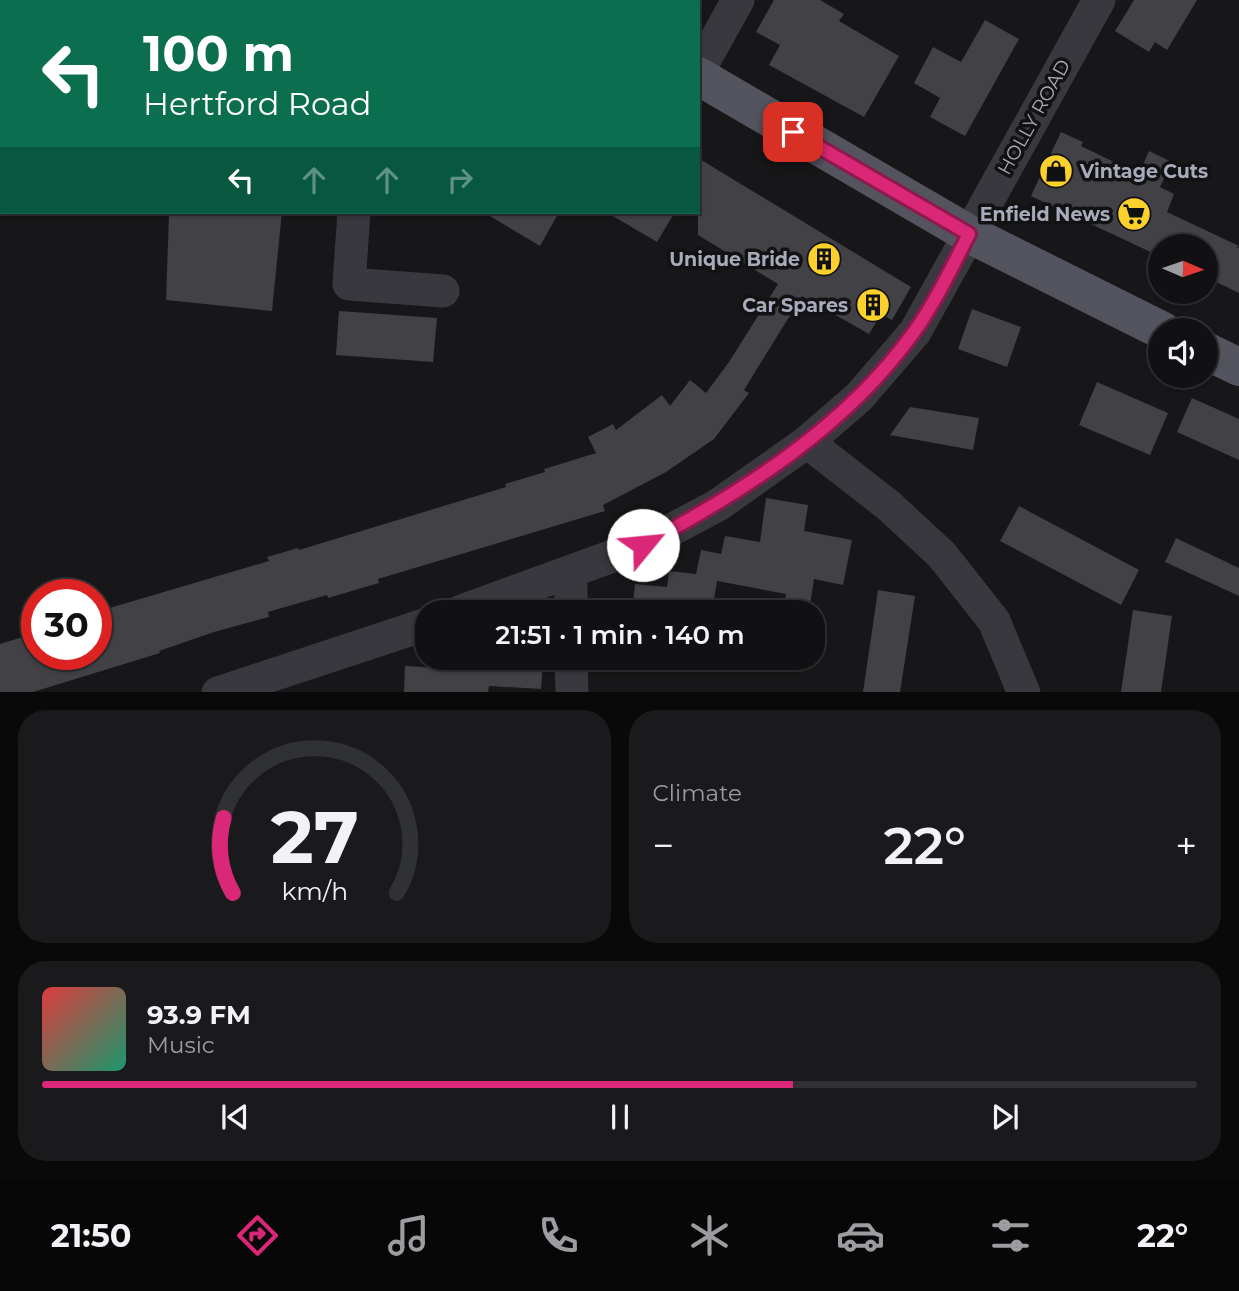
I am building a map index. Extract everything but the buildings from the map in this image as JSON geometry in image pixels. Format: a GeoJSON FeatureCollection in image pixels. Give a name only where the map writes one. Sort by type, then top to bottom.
{"type":"FeatureCollection","features":[{"type":"Feature","properties":{"kind":"main road"},"geometry":{"type":"LineString","coordinates":[[700,75],[969,234],[1148,324]]}},
{"type":"Feature","properties":{"kind":"main road"},"geometry":{"type":"LineString","coordinates":[[1218,357],[1239,367]]}},
{"type":"Feature","properties":{"kind":"street"},"geometry":{"type":"LineString","coordinates":[[700,70],[738,0]]}},
{"type":"Feature","properties":{"kind":"street","name":"HOLLY ROAD"},"geometry":{"type":"LineString","coordinates":[[493,600],[643,545],[718,505],[807,442],[859,397],[915,332],[1099,0]]}},
{"type":"Feature","properties":{"kind":"street"},"geometry":{"type":"LineString","coordinates":[[355,214],[349,284],[443,291]]}},
{"type":"Feature","properties":{"kind":"street"},"geometry":{"type":"LineString","coordinates":[[807,442],[888,505],[942,555],[994,621],[1024,692]]}},
{"type":"Feature","properties":{"kind":"street"},"geometry":{"type":"LineString","coordinates":[[571,572],[571,600]]}},
{"type":"Feature","properties":{"kind":"street"},"geometry":{"type":"LineString","coordinates":[[226,691],[415,628]]}},
{"type":"Feature","properties":{"kind":"street"},"geometry":{"type":"LineString","coordinates":[[571,670],[572,692]]}},
{"type":"Feature","properties":{"kind":"place","name":"Vintage Cuts"},"geometry":{"type":"Point","coordinates":[1056,171]}},
{"type":"Feature","properties":{"kind":"place","name":"Enfield News"},"geometry":{"type":"Point","coordinates":[1134,214]}},
{"type":"Feature","properties":{"kind":"place","name":"Unique Bride"},"geometry":{"type":"Point","coordinates":[824,259]}},
{"type":"Feature","properties":{"kind":"place","name":"Car Spares"},"geometry":{"type":"Point","coordinates":[873,305]}},
{"type":"Feature","properties":{"kind":"route"},"geometry":{"type":"LineString","coordinates":[[643,545],[718,505],[807,442],[859,397],[915,332],[969,234],[793,132]]}}]}
